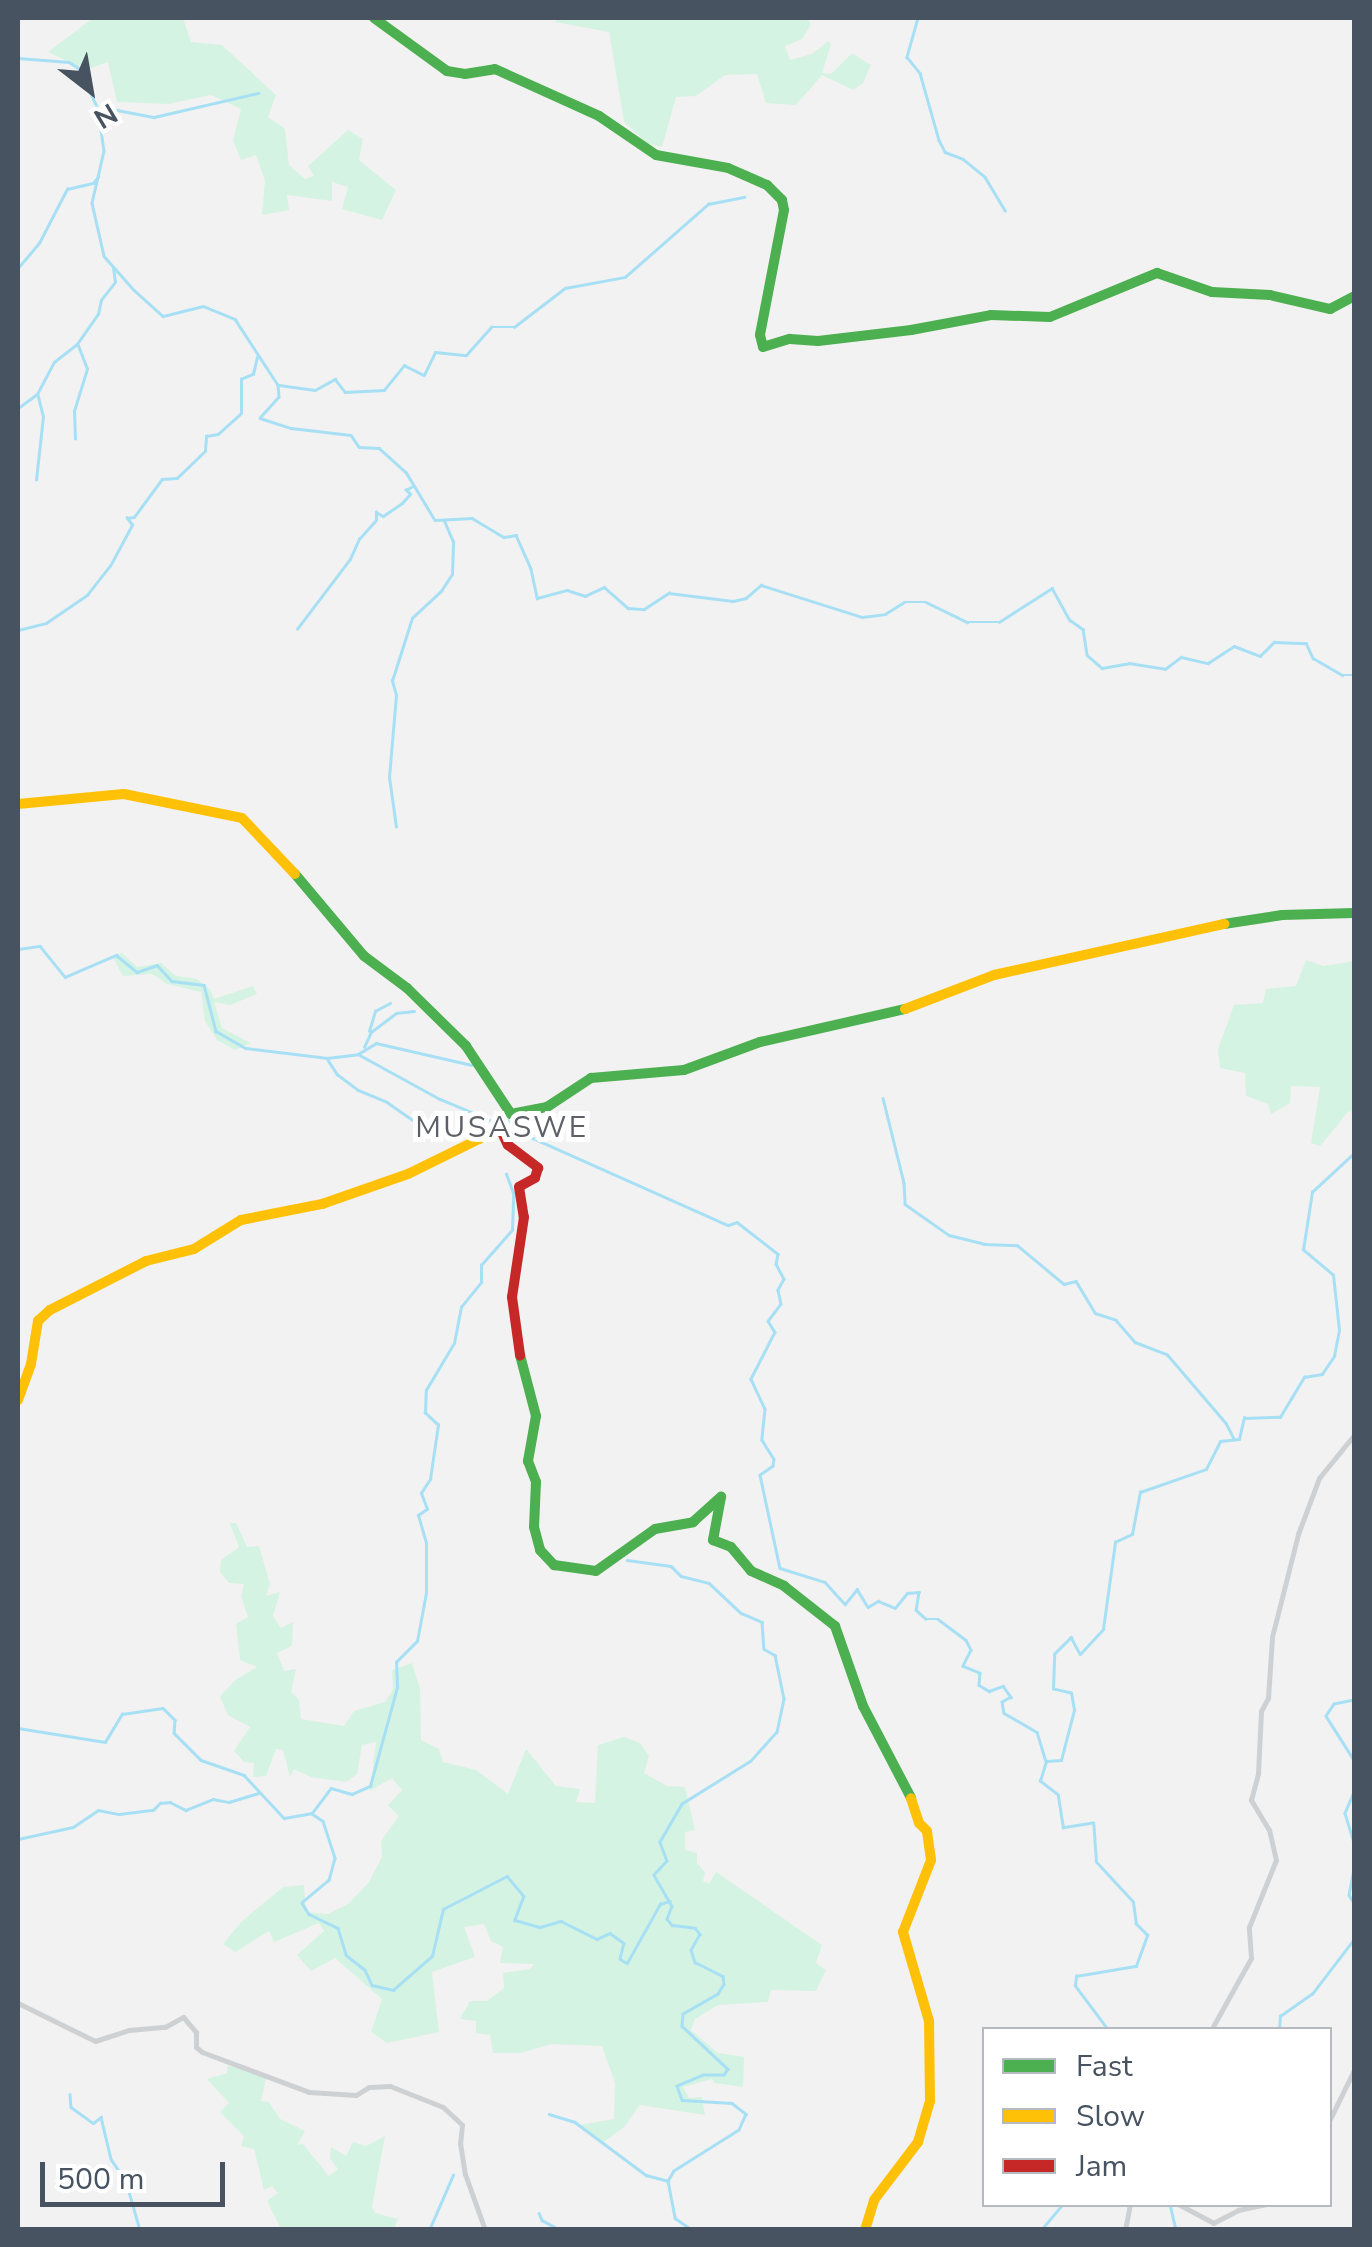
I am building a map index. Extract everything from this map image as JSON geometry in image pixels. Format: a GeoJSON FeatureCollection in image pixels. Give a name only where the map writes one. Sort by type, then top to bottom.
{"type":"FeatureCollection","features":[{"type":"Feature","properties":{"kind":"street"},"geometry":{"type":"LineString","coordinates":[[374,18],[447,71],[465,74],[495,68],[564,104],[600,116],[656,155],[728,168],[767,184],[782,200],[784,210],[760,335],[763,347],[790,339],[825,340],[911,330],[991,315],[1046,318],[1157,272],[1212,292],[1270,295],[1330,309],[1354,296]]}},
{"type":"Feature","properties":{"kind":"street"},"geometry":{"type":"LineString","coordinates":[[18,804],[124,794],[242,818],[310,890],[364,956],[407,988],[462,1041],[505,1109],[514,1114]]}},
{"type":"Feature","properties":{"kind":"street"},"geometry":{"type":"LineString","coordinates":[[18,1400],[38,1320],[45,1313],[146,1261],[192,1250],[226,1226],[253,1214],[322,1204],[393,1180],[479,1139],[514,1114],[542,1110],[591,1078],[684,1070],[760,1042],[926,1004],[994,974],[1220,924],[1282,915],[1354,913]]}},
{"type":"Feature","properties":{"kind":"street"},"geometry":{"type":"LineString","coordinates":[[498,1124],[508,1145],[538,1168],[535,1178],[519,1186],[524,1217],[512,1297],[536,1421],[528,1461],[536,1482],[535,1537],[546,1560],[563,1568],[596,1572],[658,1528],[693,1522],[721,1497],[713,1540],[730,1546],[751,1571],[784,1586],[835,1626],[863,1706],[909,1793],[919,1823],[927,1831],[931,1860],[903,1932],[930,2021],[930,2101],[918,2142],[874,2200],[866,2230]]}},
{"type":"Feature","properties":{"kind":"street"},"geometry":{"type":"LineString","coordinates":[[1213,2027],[1251,1958],[1249,1928],[1276,1860],[1269,1830],[1251,1800],[1258,1773],[1261,1711],[1268,1698],[1272,1637],[1298,1534],[1319,1478],[1354,1434]]}},
{"type":"Feature","properties":{"kind":"street"},"geometry":{"type":"LineString","coordinates":[[18,2003],[95,2041],[130,2030],[166,2027],[183,2017],[196,2032],[196,2047],[202,2052],[309,2092],[356,2094],[369,2086],[390,2086],[443,2107],[462,2125],[465,2174],[485,2230]]}},
{"type":"Feature","properties":{"kind":"street"},"geometry":{"type":"LineString","coordinates":[[1332,2115],[1354,2070]]}},
{"type":"Feature","properties":{"kind":"street"},"geometry":{"type":"LineString","coordinates":[[1183,2207],[1213,2224],[1252,2207]]}},
{"type":"Feature","properties":{"kind":"green space"},"geometry":{"type":"Polygon","coordinates":[[[93,18],[183,18],[191,42],[222,45],[276,95],[268,117],[285,129],[289,165],[305,179],[314,176],[308,166],[348,130],[363,139],[359,160],[396,190],[382,220],[342,209],[348,187],[332,182],[332,201],[287,195],[289,210],[262,215],[265,181],[256,155],[241,160],[233,140],[241,109],[211,95],[168,104],[117,102],[108,62],[86,70],[48,52],[93,18]]]}},
{"type":"Feature","properties":{"kind":"green space"},"geometry":{"type":"Polygon","coordinates":[[[558,18],[807,18],[811,25],[802,39],[785,46],[790,60],[812,54],[828,41],[831,44],[822,73],[831,74],[852,53],[871,65],[863,83],[853,90],[822,75],[796,105],[766,103],[757,74],[725,75],[696,96],[676,97],[662,147],[647,143],[624,122],[609,32],[555,22],[558,18]]]}},
{"type":"Feature","properties":{"kind":"green space"},"geometry":{"type":"Polygon","coordinates":[[[122,953],[137,967],[161,963],[176,976],[197,979],[210,989],[214,999],[253,986],[257,994],[230,1005],[214,1002],[222,1028],[251,1043],[235,1050],[217,1040],[205,1021],[201,992],[167,984],[152,974],[123,976],[112,956],[122,953]]]}},
{"type":"Feature","properties":{"kind":"green space"},"geometry":{"type":"Polygon","coordinates":[[[1306,960],[1324,966],[1354,961],[1354,1111],[1348,1112],[1320,1146],[1311,1143],[1320,1087],[1291,1086],[1290,1103],[1271,1114],[1268,1104],[1246,1096],[1245,1073],[1220,1068],[1218,1049],[1234,1005],[1263,1003],[1266,989],[1296,986],[1306,960]]]}},
{"type":"Feature","properties":{"kind":"green space"},"geometry":{"type":"Polygon","coordinates":[[[230,1523],[236,1523],[247,1547],[259,1546],[270,1584],[266,1596],[280,1592],[273,1616],[281,1628],[293,1622],[292,1646],[277,1653],[284,1671],[296,1669],[291,1692],[299,1700],[301,1719],[344,1726],[354,1711],[385,1702],[393,1689],[392,1670],[412,1663],[420,1689],[421,1740],[439,1749],[443,1762],[476,1770],[508,1794],[526,1749],[556,1786],[580,1789],[576,1802],[595,1803],[598,1745],[624,1737],[640,1743],[649,1756],[644,1773],[667,1786],[685,1787],[695,1830],[685,1832],[685,1850],[697,1853],[697,1863],[705,1873],[703,1881],[709,1884],[716,1872],[822,1945],[816,1963],[826,1970],[816,1991],[771,1990],[768,2002],[718,2005],[695,2019],[691,2030],[718,2053],[744,2057],[743,2087],[715,2083],[712,2079],[683,2087],[689,2098],[702,2097],[705,2115],[640,2105],[624,2127],[604,2142],[580,2125],[614,2119],[615,2083],[602,2046],[552,2044],[520,2053],[493,2053],[490,2035],[476,2033],[476,2021],[460,2019],[470,2001],[487,2001],[504,1988],[503,1973],[530,1969],[534,1964],[500,1963],[503,1947],[491,1941],[484,1924],[464,1927],[475,1957],[432,1972],[439,2032],[387,2043],[371,2032],[382,1999],[335,1958],[311,1971],[297,1955],[324,1931],[319,1923],[274,1942],[269,1931],[235,1952],[223,1944],[242,1921],[283,1887],[304,1885],[306,1912],[328,1914],[348,1904],[369,1882],[382,1857],[381,1841],[399,1816],[388,1805],[402,1790],[392,1778],[370,1791],[376,1742],[362,1745],[357,1774],[346,1782],[311,1777],[294,1769],[290,1777],[283,1750],[276,1749],[266,1776],[253,1777],[254,1763],[244,1762],[234,1751],[250,1727],[228,1715],[220,1697],[234,1681],[257,1667],[240,1660],[236,1624],[248,1617],[241,1596],[244,1584],[229,1583],[220,1572],[221,1560],[239,1547],[230,1523]]]}},
{"type":"Feature","properties":{"kind":"green space"},"geometry":{"type":"Polygon","coordinates":[[[228,2065],[266,2078],[261,2101],[269,2102],[280,2119],[305,2131],[297,2145],[303,2144],[329,2176],[338,2169],[330,2159],[331,2147],[346,2156],[353,2142],[366,2146],[385,2136],[372,2207],[375,2213],[398,2219],[395,2226],[403,2229],[281,2229],[267,2201],[278,2193],[272,2186],[264,2190],[254,2149],[241,2146],[244,2136],[220,2112],[229,2103],[207,2079],[227,2073],[228,2065]]]}},
{"type":"Feature","properties":{"kind":"waterway"},"geometry":{"type":"LineString","coordinates":[[918,18],[907,57],[920,73],[939,140],[945,152],[963,159],[985,177],[1005,210]]}},
{"type":"Feature","properties":{"kind":"waterway"},"geometry":{"type":"LineString","coordinates":[[18,58],[69,62],[80,69],[98,109],[104,151],[92,203],[104,256],[134,290],[163,316],[203,306],[235,319],[278,385],[279,397],[260,418],[291,428],[351,435],[359,447],[379,448],[406,472],[435,520],[472,518],[504,537],[516,535],[531,569],[537,598],[567,590],[585,596],[604,587],[628,608],[644,609],[669,593],[733,601],[746,598],[761,585],[862,617],[885,614],[904,602],[926,602],[967,622],[999,622],[1052,588],[1070,620],[1083,629],[1087,655],[1102,668],[1129,663],[1165,669],[1181,657],[1208,663],[1234,646],[1260,656],[1274,642],[1306,643],[1313,658],[1343,675],[1354,675]]}},
{"type":"Feature","properties":{"kind":"waterway"},"geometry":{"type":"LineString","coordinates":[[99,118],[117,110],[154,117],[258,93]]}},
{"type":"Feature","properties":{"kind":"waterway"},"geometry":{"type":"LineString","coordinates":[[18,268],[39,243],[67,189],[93,183],[98,177]]}},
{"type":"Feature","properties":{"kind":"waterway"},"geometry":{"type":"LineString","coordinates":[[279,385],[315,390],[335,379],[345,392],[384,390],[404,365],[424,375],[435,352],[466,355],[491,327],[514,327],[565,288],[625,277],[708,204],[744,197]]}},
{"type":"Feature","properties":{"kind":"waterway"},"geometry":{"type":"LineString","coordinates":[[18,408],[37,394],[54,362],[77,344],[98,314],[101,300],[115,282],[113,268]]}},
{"type":"Feature","properties":{"kind":"waterway"},"geometry":{"type":"LineString","coordinates":[[75,439],[74,411],[87,369],[78,345]]}},
{"type":"Feature","properties":{"kind":"waterway"},"geometry":{"type":"LineString","coordinates":[[18,630],[46,623],[87,595],[110,566],[132,525],[127,518],[134,517],[162,479],[177,478],[205,451],[206,436],[218,434],[241,413],[241,379],[253,374],[257,357]]}},
{"type":"Feature","properties":{"kind":"waterway"},"geometry":{"type":"LineString","coordinates":[[36,480],[43,417],[38,397]]}},
{"type":"Feature","properties":{"kind":"waterway"},"geometry":{"type":"LineString","coordinates":[[297,629],[350,559],[359,539],[376,520],[376,512],[383,516],[402,503],[410,494],[406,490],[413,486]]}},
{"type":"Feature","properties":{"kind":"waterway"},"geometry":{"type":"LineString","coordinates":[[396,827],[389,777],[396,695],[392,681],[412,618],[441,591],[452,574],[453,542],[444,521]]}},
{"type":"Feature","properties":{"kind":"waterway"},"geometry":{"type":"LineString","coordinates":[[18,949],[40,946],[65,977],[116,955],[137,972],[157,965],[172,981],[204,985],[216,1031],[246,1048],[327,1058],[358,1054],[440,1099],[495,1122]]}},
{"type":"Feature","properties":{"kind":"waterway"},"geometry":{"type":"LineString","coordinates":[[369,1031],[375,1011],[390,1003]]}},
{"type":"Feature","properties":{"kind":"waterway"},"geometry":{"type":"LineString","coordinates":[[364,1047],[371,1032],[396,1013],[414,1011]]}},
{"type":"Feature","properties":{"kind":"waterway"},"geometry":{"type":"LineString","coordinates":[[358,1054],[376,1043],[472,1065]]}},
{"type":"Feature","properties":{"kind":"waterway"},"geometry":{"type":"LineString","coordinates":[[328,1060],[337,1074],[358,1090],[387,1102],[418,1124]]}},
{"type":"Feature","properties":{"kind":"waterway"},"geometry":{"type":"LineString","coordinates":[[883,1098],[904,1183],[905,1204],[949,1235],[984,1244],[1017,1245],[1064,1284],[1076,1281],[1095,1313],[1116,1320],[1135,1342],[1167,1354],[1226,1423],[1234,1439]]}},
{"type":"Feature","properties":{"kind":"waterway"},"geometry":{"type":"LineString","coordinates":[[502,1122],[507,1120],[528,1136],[728,1225],[737,1222],[778,1254],[776,1264],[784,1279],[778,1290],[781,1304],[768,1321],[775,1332],[751,1379],[765,1409],[762,1440],[774,1459],[773,1466],[760,1475],[780,1568],[825,1582],[845,1604],[857,1589],[868,1607],[878,1601],[895,1608],[907,1593],[919,1592],[916,1610],[926,1619],[938,1619],[966,1640],[971,1650],[963,1666],[980,1673],[979,1685],[989,1691],[1003,1686],[1011,1697],[1002,1702],[1004,1713],[1037,1732],[1046,1761]]}},
{"type":"Feature","properties":{"kind":"waterway"},"geometry":{"type":"LineString","coordinates":[[1106,2027],[1075,1986],[1076,1976],[1136,1966],[1147,1935],[1136,1924],[1133,1902],[1096,1862],[1093,1823],[1063,1828],[1058,1795],[1040,1781],[1046,1761],[1061,1760],[1074,1710],[1071,1693],[1053,1689],[1054,1654],[1071,1637],[1080,1654],[1103,1629],[1115,1542],[1132,1534],[1140,1492],[1206,1469],[1220,1441],[1239,1439],[1244,1418],[1280,1417],[1304,1377],[1322,1374],[1334,1356],[1339,1330],[1333,1275],[1303,1250],[1312,1192],[1354,1153]]}},
{"type":"Feature","properties":{"kind":"waterway"},"geometry":{"type":"LineString","coordinates":[[312,1813],[331,1788],[352,1794],[370,1786],[397,1687],[396,1662],[417,1641],[426,1593],[426,1543],[418,1515],[427,1509],[421,1493],[430,1479],[438,1425],[425,1413],[426,1390],[454,1343],[461,1307],[481,1282],[481,1265],[512,1230],[513,1193],[506,1174]]}},
{"type":"Feature","properties":{"kind":"waterway"},"geometry":{"type":"LineString","coordinates":[[627,1560],[671,1566],[681,1576],[709,1583],[741,1613],[762,1622],[764,1649],[775,1655],[784,1699],[777,1732],[751,1761],[682,1804],[660,1842],[667,1861],[654,1875],[672,1906],[667,1919],[672,1925],[695,1928],[700,1934],[691,1950],[695,1962],[723,1976],[724,1984],[718,1994],[683,2014],[682,2026],[728,2069],[724,2075],[703,2075],[677,2086],[682,2100],[732,2103],[746,2114],[739,2130],[674,2171],[668,2181]]}},
{"type":"Feature","properties":{"kind":"waterway"},"geometry":{"type":"LineString","coordinates":[[1354,1700],[1334,1704],[1326,1716],[1354,1760]]}},
{"type":"Feature","properties":{"kind":"waterway"},"geometry":{"type":"LineString","coordinates":[[18,1728],[105,1742],[122,1714],[163,1708],[175,1720],[174,1733],[201,1760],[244,1775],[284,1818],[311,1813],[323,1821],[335,1858],[329,1880],[302,1903],[309,1914],[338,1928],[346,1955],[365,1970],[372,1985],[393,1990],[432,1956],[443,1909],[507,1876],[524,1896],[515,1920],[540,1927],[561,1921],[597,1939],[610,1933],[624,1943],[620,1959],[627,1963],[660,1904],[670,1901]]}},
{"type":"Feature","properties":{"kind":"waterway"},"geometry":{"type":"LineString","coordinates":[[1354,1792],[1345,1813],[1354,1842]]}},
{"type":"Feature","properties":{"kind":"waterway"},"geometry":{"type":"LineString","coordinates":[[18,1839],[73,1827],[98,1810],[119,1814],[153,1810],[160,1803],[170,1802],[186,1810],[213,1799],[229,1802],[259,1793]]}},
{"type":"Feature","properties":{"kind":"waterway"},"geometry":{"type":"LineString","coordinates":[[1354,1869],[1349,1895],[1354,1903]]}},
{"type":"Feature","properties":{"kind":"waterway"},"geometry":{"type":"LineString","coordinates":[[1279,2027],[1280,2016],[1312,1994],[1354,1939]]}},
{"type":"Feature","properties":{"kind":"waterway"},"geometry":{"type":"LineString","coordinates":[[70,2094],[71,2107],[93,2123],[101,2117],[111,2159],[126,2181],[140,2230]]}},
{"type":"Feature","properties":{"kind":"waterway"},"geometry":{"type":"LineString","coordinates":[[549,2114],[575,2122],[646,2175],[668,2181],[675,2218],[692,2230]]}},
{"type":"Feature","properties":{"kind":"waterway"},"geometry":{"type":"LineString","coordinates":[[429,2230],[453,2175]]}},
{"type":"Feature","properties":{"kind":"waterway"},"geometry":{"type":"LineString","coordinates":[[1041,2230],[1060,2207]]}},
{"type":"Feature","properties":{"kind":"waterway"},"geometry":{"type":"LineString","coordinates":[[1171,2207],[1176,2230]]}},
{"type":"Feature","properties":{"kind":"waterway"},"geometry":{"type":"LineString","coordinates":[[539,2213],[542,2220],[560,2230]]}},
{"type":"Feature","properties":{"kind":"traffic: fast"},"geometry":{"type":"LineString","coordinates":[[374,18],[447,71],[465,74],[495,69],[599,116],[656,155],[728,168],[767,185],[782,200],[784,210],[760,335],[763,347],[790,339],[818,341],[911,330],[991,315],[1050,317],[1157,273],[1212,292],[1270,295],[1330,309],[1354,296]]}},
{"type":"Feature","properties":{"kind":"traffic: fast"},"geometry":{"type":"LineString","coordinates":[[295,874],[364,956],[407,988],[466,1046],[511,1114],[547,1107],[591,1078],[684,1070],[760,1042],[905,1009]]}},
{"type":"Feature","properties":{"kind":"traffic: fast"},"geometry":{"type":"LineString","coordinates":[[1224,924],[1282,915],[1354,913]]}},
{"type":"Feature","properties":{"kind":"traffic: fast"},"geometry":{"type":"LineString","coordinates":[[520,1355],[536,1416],[528,1461],[536,1482],[534,1527],[540,1550],[554,1565],[596,1571],[655,1529],[693,1522],[721,1497],[713,1540],[731,1547],[751,1571],[784,1586],[835,1626],[863,1706],[911,1798]]}},
{"type":"Feature","properties":{"kind":"traffic: slow"},"geometry":{"type":"LineString","coordinates":[[18,804],[124,794],[242,818],[295,874]]}},
{"type":"Feature","properties":{"kind":"traffic: slow"},"geometry":{"type":"LineString","coordinates":[[905,1009],[994,975],[1224,924]]}},
{"type":"Feature","properties":{"kind":"traffic: slow"},"geometry":{"type":"LineString","coordinates":[[18,1400],[31,1364],[38,1321],[50,1310],[146,1261],[194,1249],[241,1220],[322,1204],[408,1174],[479,1139],[499,1123]]}},
{"type":"Feature","properties":{"kind":"traffic: slow"},"geometry":{"type":"LineString","coordinates":[[865,2230],[874,2200],[918,2142],[930,2101],[929,2021],[903,1932],[931,1860],[927,1831],[919,1823],[911,1798]]}},
{"type":"Feature","properties":{"kind":"traffic: jam"},"geometry":{"type":"LineString","coordinates":[[498,1124],[508,1145],[538,1168],[535,1178],[519,1187],[524,1217],[512,1297],[520,1355]]}},
{"type":"Feature","properties":{"kind":"district","name":"MUSASWE"},"geometry":{"type":"Point","coordinates":[502,1128]}}]}
